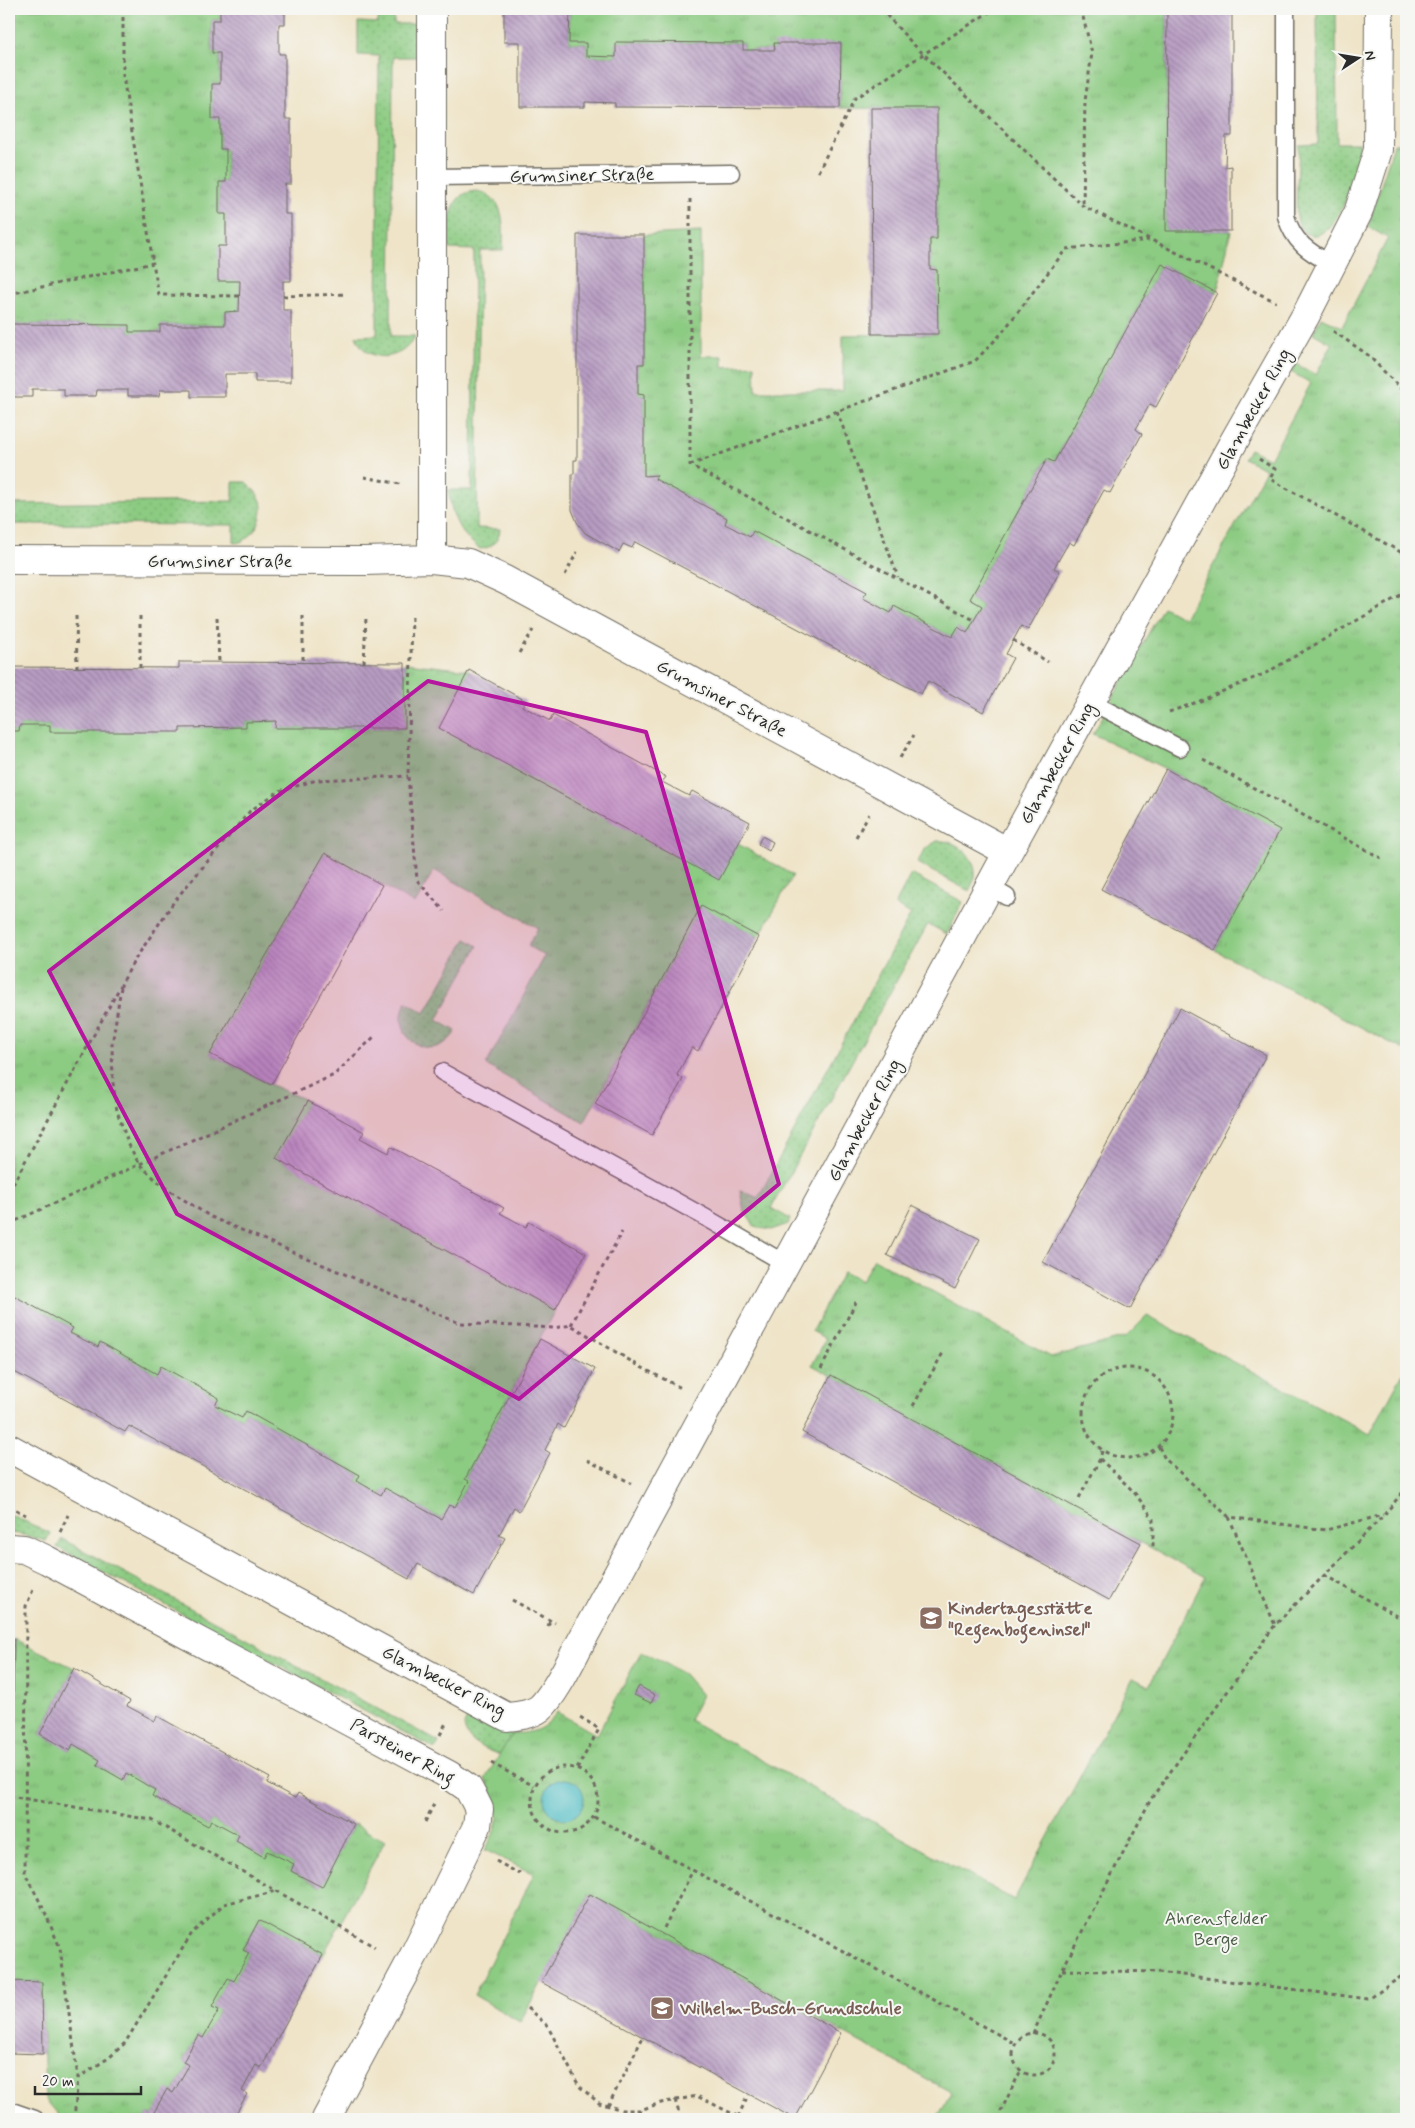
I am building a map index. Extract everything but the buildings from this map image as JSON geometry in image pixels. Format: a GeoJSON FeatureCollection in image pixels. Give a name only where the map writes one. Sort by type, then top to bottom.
{"type":"FeatureCollection","features":[{"type":"Feature","properties":{"kind":"street"},"geometry":{"type":"LineString","coordinates":[[432,9],[432,559]]}},
{"type":"Feature","properties":{"kind":"street","name":"Glambecker Ring"},"geometry":{"type":"LineString","coordinates":[[9,1448],[507,1717],[521,1716],[540,1708],[549,1698],[583,1638],[786,1264],[999,892],[1008,852],[1306,315],[1358,213],[1378,150],[1379,9]]}},
{"type":"Feature","properties":{"kind":"street","name":"Grumsiner Straße"},"geometry":{"type":"LineString","coordinates":[[9,560],[365,561],[432,559],[468,563],[505,580],[929,811],[1008,852]]}},
{"type":"Feature","properties":{"kind":"street","name":"Parsteiner Ring"},"geometry":{"type":"LineString","coordinates":[[9,1548],[24,1549],[47,1560],[440,1770],[468,1788],[479,1809],[478,1826],[414,1955],[326,2119]]}},
{"type":"Feature","properties":{"kind":"lane"},"geometry":{"type":"LineString","coordinates":[[1286,9],[1286,216],[1289,229],[1300,244],[1308,252],[1331,264]]}},
{"type":"Feature","properties":{"kind":"lane","name":"Grumsiner Straße"},"geometry":{"type":"LineString","coordinates":[[433,177],[731,173]]}},
{"type":"Feature","properties":{"kind":"lane"},"geometry":{"type":"LineString","coordinates":[[1091,702],[1180,748]]}},
{"type":"Feature","properties":{"kind":"lane"},"geometry":{"type":"LineString","coordinates":[[442,1072],[786,1264]]}},
{"type":"Feature","properties":{"kind":"lane"},"geometry":{"type":"LineString","coordinates":[[9,2110],[35,2119]]}},
{"type":"Feature","properties":{"kind":"path"},"geometry":{"type":"LineString","coordinates":[[123,9],[123,76],[159,295],[239,296]]}},
{"type":"Feature","properties":{"kind":"path"},"geometry":{"type":"LineString","coordinates":[[881,9],[1083,206],[1250,290],[1306,315],[1368,355],[1406,394]]}},
{"type":"Feature","properties":{"kind":"path"},"geometry":{"type":"LineString","coordinates":[[818,172],[856,98],[994,9]]}},
{"type":"Feature","properties":{"kind":"path"},"geometry":{"type":"LineString","coordinates":[[1081,9],[1092,53],[1085,101],[1083,206]]}},
{"type":"Feature","properties":{"kind":"path"},"geometry":{"type":"LineString","coordinates":[[690,465],[691,174]]}},
{"type":"Feature","properties":{"kind":"path"},"geometry":{"type":"LineString","coordinates":[[690,465],[975,361],[1001,334],[1066,249],[1149,240]]}},
{"type":"Feature","properties":{"kind":"path"},"geometry":{"type":"LineString","coordinates":[[9,294],[153,263]]}},
{"type":"Feature","properties":{"kind":"path"},"geometry":{"type":"LineString","coordinates":[[283,296],[347,294]]}},
{"type":"Feature","properties":{"kind":"path"},"geometry":{"type":"LineString","coordinates":[[837,411],[898,578]]}},
{"type":"Feature","properties":{"kind":"path"},"geometry":{"type":"LineString","coordinates":[[690,465],[974,620]]}},
{"type":"Feature","properties":{"kind":"path"},"geometry":{"type":"LineString","coordinates":[[1275,469],[1270,479],[1406,555]]}},
{"type":"Feature","properties":{"kind":"path"},"geometry":{"type":"LineString","coordinates":[[1134,723],[1200,701],[1266,673],[1406,592]]}},
{"type":"Feature","properties":{"kind":"path"},"geometry":{"type":"LineString","coordinates":[[76,616],[77,668]]}},
{"type":"Feature","properties":{"kind":"path"},"geometry":{"type":"LineString","coordinates":[[140,616],[140,668]]}},
{"type":"Feature","properties":{"kind":"path"},"geometry":{"type":"LineString","coordinates":[[303,616],[303,662]]}},
{"type":"Feature","properties":{"kind":"path"},"geometry":{"type":"LineString","coordinates":[[218,617],[218,662]]}},
{"type":"Feature","properties":{"kind":"path"},"geometry":{"type":"LineString","coordinates":[[364,663],[366,617]]}},
{"type":"Feature","properties":{"kind":"path"},"geometry":{"type":"LineString","coordinates":[[412,617],[408,776],[416,880],[444,911]]}},
{"type":"Feature","properties":{"kind":"path"},"geometry":{"type":"LineString","coordinates":[[1014,640],[1048,662]]}},
{"type":"Feature","properties":{"kind":"path"},"geometry":{"type":"LineString","coordinates":[[1180,748],[1381,858]]}},
{"type":"Feature","properties":{"kind":"path"},"geometry":{"type":"LineString","coordinates":[[9,1191],[134,961],[175,900],[250,811],[279,791],[317,780],[408,776]]}},
{"type":"Feature","properties":{"kind":"path"},"geometry":{"type":"LineString","coordinates":[[120,987],[112,1045],[113,1083],[117,1111],[128,1143],[140,1164],[164,1187],[210,1217],[459,1323],[554,1328],[571,1325],[639,1366],[710,1403]]}},
{"type":"Feature","properties":{"kind":"path"},"geometry":{"type":"LineString","coordinates":[[9,1224],[334,1075],[375,1036]]}},
{"type":"Feature","properties":{"kind":"path"},"geometry":{"type":"LineString","coordinates":[[571,1325],[622,1232]]}},
{"type":"Feature","properties":{"kind":"path"},"geometry":{"type":"LineString","coordinates":[[821,1369],[856,1302]]}},
{"type":"Feature","properties":{"kind":"path"},"geometry":{"type":"LineString","coordinates":[[913,1406],[944,1350]]}},
{"type":"Feature","properties":{"kind":"path"},"geometry":{"type":"LineString","coordinates":[[1119,1368],[1134,1368],[1148,1372],[1160,1380],[1168,1392],[1173,1406],[1173,1421],[1169,1435],[1159,1447],[1146,1455],[1131,1459],[1116,1457],[1102,1451],[1091,1440],[1084,1426],[1083,1411],[1086,1396],[1094,1383],[1105,1374],[1119,1368]]}},
{"type":"Feature","properties":{"kind":"path"},"geometry":{"type":"LineString","coordinates":[[1159,1447],[1165,1459],[1229,1517],[1275,1625]]}},
{"type":"Feature","properties":{"kind":"path"},"geometry":{"type":"LineString","coordinates":[[1079,1498],[1100,1459],[1102,1451]]}},
{"type":"Feature","properties":{"kind":"path"},"geometry":{"type":"LineString","coordinates":[[1100,1459],[1134,1492],[1153,1518],[1153,1550]]}},
{"type":"Feature","properties":{"kind":"path"},"geometry":{"type":"LineString","coordinates":[[587,1460],[659,1498]]}},
{"type":"Feature","properties":{"kind":"path"},"geometry":{"type":"LineString","coordinates":[[1033,2034],[1062,1970],[1151,1799],[1275,1625],[1384,1515],[1406,1488]]}},
{"type":"Feature","properties":{"kind":"path"},"geometry":{"type":"LineString","coordinates":[[1229,1517],[1326,1530],[1384,1515]]}},
{"type":"Feature","properties":{"kind":"path"},"geometry":{"type":"LineString","coordinates":[[1324,1575],[1406,1621]]}},
{"type":"Feature","properties":{"kind":"path"},"geometry":{"type":"LineString","coordinates":[[512,1600],[583,1638]]}},
{"type":"Feature","properties":{"kind":"path"},"geometry":{"type":"LineString","coordinates":[[26,1606],[25,1873],[44,1910],[60,1948],[78,2078],[74,2119]]}},
{"type":"Feature","properties":{"kind":"path"},"geometry":{"type":"LineString","coordinates":[[548,1626],[550,1621]]}},
{"type":"Feature","properties":{"kind":"path"},"geometry":{"type":"LineString","coordinates":[[577,1769],[599,1729],[590,1723]]}},
{"type":"Feature","properties":{"kind":"path"},"geometry":{"type":"LineString","coordinates":[[486,1760],[534,1786]]}},
{"type":"Feature","properties":{"kind":"path"},"geometry":{"type":"LineString","coordinates":[[566,1767],[577,1769],[587,1775],[594,1784],[598,1794],[598,1806],[594,1817],[576,1831],[565,1833],[553,1831],[536,1816],[533,1805],[534,1786],[544,1774],[555,1769],[566,1767]]}},
{"type":"Feature","properties":{"kind":"path"},"geometry":{"type":"LineString","coordinates":[[9,1796],[152,1820],[375,1947]]}},
{"type":"Feature","properties":{"kind":"path"},"geometry":{"type":"LineString","coordinates":[[594,1817],[1016,2044]]}},
{"type":"Feature","properties":{"kind":"path"},"geometry":{"type":"LineString","coordinates":[[664,1928],[693,1870]]}},
{"type":"Feature","properties":{"kind":"path"},"geometry":{"type":"LineString","coordinates":[[78,2078],[110,2057],[125,2043],[192,1933],[224,1904],[276,1891]]}},
{"type":"Feature","properties":{"kind":"path"},"geometry":{"type":"LineString","coordinates":[[1062,1970],[1158,1972],[1369,1999],[1406,1972]]}},
{"type":"Feature","properties":{"kind":"path"},"geometry":{"type":"LineString","coordinates":[[527,2008],[547,2025],[579,2086],[599,2103],[622,2110],[640,2110],[674,2100],[697,2096],[743,2119]]}},
{"type":"Feature","properties":{"kind":"path"},"geometry":{"type":"LineString","coordinates":[[1033,2034],[1038,2034],[1049,2040],[1053,2046],[1054,2059],[1051,2066],[1040,2074],[1027,2074],[1021,2070],[1013,2059],[1016,2044],[1024,2036],[1033,2034]]}},
{"type":"Feature","properties":{"kind":"path"},"geometry":{"type":"LineString","coordinates":[[608,2106],[643,2038]]}},
{"type":"Feature","properties":{"kind":"path"},"geometry":{"type":"LineString","coordinates":[[996,2119],[1021,2070]]}},
{"type":"Feature","properties":{"kind":"path"},"geometry":{"type":"LineString","coordinates":[[738,2116],[748,2095]]}},
{"type":"Feature","properties":{"kind":"path"},"geometry":{"type":"LineString","coordinates":[[674,2100],[681,2119]]}},
{"type":"Feature","properties":{"kind":"path"},"geometry":{"type":"LineString","coordinates":[[640,2110],[640,2119]]}},
{"type":"Feature","properties":{"kind":"highlighted area"},"geometry":{"type":"Polygon","coordinates":[[[428,681],[646,732],[779,1184],[519,1399],[177,1214],[49,971],[428,681]]]}},
{"type":"Feature","properties":{"kind":"green space"},"geometry":{"type":"Polygon","coordinates":[[[9,9],[220,9],[220,20],[212,20],[212,53],[220,53],[220,84],[213,84],[220,119],[220,149],[226,150],[226,182],[219,182],[219,213],[226,214],[226,246],[240,281],[239,311],[225,312],[225,325],[161,325],[160,332],[129,332],[129,325],[9,324],[9,9]]]}},
{"type":"Feature","properties":{"kind":"green space"},"geometry":{"type":"Polygon","coordinates":[[[379,9],[394,9],[394,24],[417,24],[417,57],[393,57],[391,336],[415,336],[402,351],[384,357],[375,356],[367,352],[356,336],[377,335],[379,56],[358,55],[358,22],[378,23],[379,9]]]}},
{"type":"Feature","properties":{"kind":"green space"},"geometry":{"type":"Polygon","coordinates":[[[570,9],[1167,9],[1166,230],[1231,231],[1217,293],[1162,264],[1054,462],[1047,459],[970,599],[982,606],[967,633],[958,628],[952,637],[894,606],[891,613],[863,598],[866,591],[754,532],[750,537],[725,524],[727,518],[655,479],[657,475],[644,476],[644,395],[638,394],[638,364],[644,364],[644,235],[701,232],[701,356],[723,356],[723,367],[755,365],[756,391],[843,391],[843,335],[937,334],[937,270],[930,269],[930,239],[937,239],[937,109],[840,108],[841,44],[774,44],[775,50],[743,50],[743,43],[616,42],[616,57],[586,56],[586,43],[569,43],[570,9]]]}},
{"type":"Feature","properties":{"kind":"green space"},"geometry":{"type":"Polygon","coordinates":[[[1317,9],[1336,9],[1337,143],[1360,143],[1355,176],[1343,206],[1332,224],[1318,234],[1311,235],[1303,230],[1298,222],[1297,197],[1299,145],[1318,144],[1317,9]]]}},
{"type":"Feature","properties":{"kind":"green space"},"geometry":{"type":"Polygon","coordinates":[[[1394,144],[1406,144],[1406,1051],[1215,950],[1279,830],[1166,769],[1093,734],[1163,607],[1184,618],[1266,470],[1245,458],[1250,449],[1270,459],[1311,383],[1291,372],[1296,364],[1316,375],[1332,344],[1313,333],[1321,317],[1342,327],[1388,238],[1368,227],[1394,144]]]}},
{"type":"Feature","properties":{"kind":"green space"},"geometry":{"type":"Polygon","coordinates":[[[477,191],[487,194],[494,199],[503,222],[503,250],[480,250],[477,528],[500,529],[498,537],[492,545],[480,549],[466,536],[457,524],[448,490],[472,490],[474,250],[449,249],[450,221],[455,204],[460,197],[477,191]]]}},
{"type":"Feature","properties":{"kind":"green space"},"geometry":{"type":"Polygon","coordinates":[[[233,482],[246,482],[255,491],[262,507],[256,528],[247,539],[241,542],[234,543],[234,525],[9,524],[9,504],[233,501],[233,482]]]}},
{"type":"Feature","properties":{"kind":"green space"},"geometry":{"type":"Polygon","coordinates":[[[405,663],[469,670],[439,728],[738,844],[793,875],[759,937],[701,907],[584,1122],[486,1065],[545,956],[528,946],[538,928],[434,870],[415,904],[325,853],[210,1054],[271,1085],[308,1101],[277,1158],[555,1310],[465,1478],[469,1481],[455,1507],[441,1519],[385,1489],[381,1495],[357,1481],[360,1475],[246,1411],[242,1418],[215,1405],[219,1398],[161,1367],[157,1374],[100,1342],[98,1347],[70,1333],[73,1328],[9,1293],[9,731],[19,731],[20,725],[50,725],[50,731],[180,731],[180,728],[246,727],[246,722],[276,721],[276,728],[405,728],[405,663]]]}},
{"type":"Feature","properties":{"kind":"green space"},"geometry":{"type":"Polygon","coordinates":[[[937,841],[944,841],[958,846],[964,850],[973,862],[975,877],[969,891],[917,863],[926,848],[937,841]]]}},
{"type":"Feature","properties":{"kind":"green space"},"geometry":{"type":"Polygon","coordinates":[[[911,874],[963,902],[947,934],[928,924],[771,1208],[790,1219],[788,1224],[771,1230],[755,1227],[744,1211],[740,1190],[758,1198],[911,914],[895,905],[911,874]]]}},
{"type":"Feature","properties":{"kind":"green space"},"geometry":{"type":"Polygon","coordinates":[[[466,939],[478,946],[437,1020],[456,1031],[447,1042],[436,1047],[416,1044],[408,1037],[403,1027],[402,1015],[406,1002],[425,1013],[466,939]]]}},
{"type":"Feature","properties":{"kind":"green space","name":"Ahrensfelder Berge"},"geometry":{"type":"Polygon","coordinates":[[[874,1259],[1051,1357],[1126,1337],[1147,1316],[1370,1434],[1406,1367],[1406,2119],[937,2119],[951,2092],[590,1894],[520,2022],[474,1995],[534,1874],[485,1850],[495,1830],[498,1815],[495,1799],[485,1779],[512,1734],[543,1727],[557,1712],[597,1735],[641,1652],[684,1674],[702,1695],[689,1720],[1014,1900],[1133,1678],[1149,1686],[1205,1577],[812,1365],[826,1339],[812,1331],[843,1272],[861,1281],[874,1259]]]}},
{"type":"Feature","properties":{"kind":"green space"},"geometry":{"type":"Polygon","coordinates":[[[9,1514],[50,1533],[46,1541],[9,1533],[9,1514]]]}},
{"type":"Feature","properties":{"kind":"green space"},"geometry":{"type":"Polygon","coordinates":[[[62,1539],[439,1742],[435,1749],[57,1547],[62,1539]]]}},
{"type":"Feature","properties":{"kind":"green space"},"geometry":{"type":"Polygon","coordinates":[[[14,1639],[74,1668],[40,1734],[70,1750],[73,1744],[100,1760],[97,1765],[123,1780],[126,1773],[155,1790],[152,1796],[208,1826],[211,1820],[239,1835],[236,1841],[264,1856],[267,1851],[294,1864],[291,1871],[321,1887],[354,1824],[385,1841],[323,1955],[259,1920],[243,1949],[249,1953],[234,1981],[228,1978],[213,2006],[219,2010],[203,2038],[198,2035],[183,2061],[189,2065],[173,2093],[168,2090],[152,2116],[147,2114],[144,2119],[61,2119],[45,2099],[42,1982],[9,1981],[9,1713],[13,1713],[14,1639]]]}},
{"type":"Feature","properties":{"kind":"green space"},"geometry":{"type":"Polygon","coordinates":[[[469,1714],[499,1730],[512,1734],[500,1755],[477,1744],[468,1736],[464,1725],[469,1714]]]}},
{"type":"Feature","properties":{"kind":"water"},"geometry":{"type":"Polygon","coordinates":[[[564,1779],[578,1785],[584,1799],[578,1813],[564,1819],[550,1813],[544,1799],[550,1785],[564,1779]]]}},
{"type":"Feature","properties":{"kind":"place","name":"Kindertagesstätte \"Regenbogeninsel\""},"geometry":{"type":"Point","coordinates":[931,1618]}},
{"type":"Feature","properties":{"kind":"place","name":"Wilhelm-Busch-Grundschule"},"geometry":{"type":"Point","coordinates":[662,2008]}}]}
